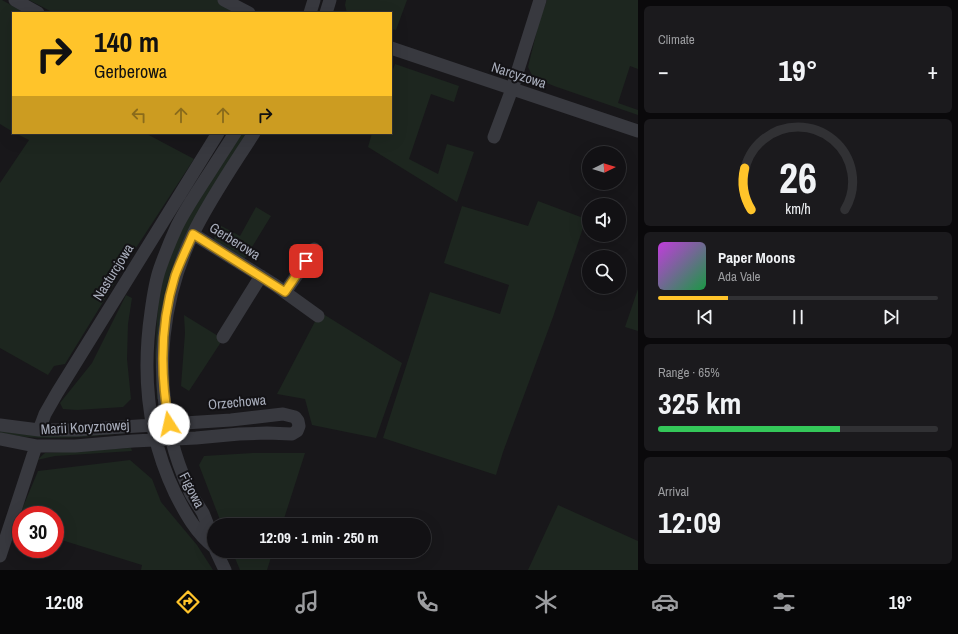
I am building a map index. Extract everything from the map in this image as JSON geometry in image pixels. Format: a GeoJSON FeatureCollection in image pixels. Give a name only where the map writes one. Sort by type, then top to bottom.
{"type":"FeatureCollection","features":[{"type":"Feature","properties":{"kind":"street"},"geometry":{"type":"LineString","coordinates":[[15,0],[36,12]]}},
{"type":"Feature","properties":{"kind":"street"},"geometry":{"type":"LineString","coordinates":[[224,0],[247,12]]}},
{"type":"Feature","properties":{"kind":"street"},"geometry":{"type":"LineString","coordinates":[[310,12],[314,0]]}},
{"type":"Feature","properties":{"kind":"street"},"geometry":{"type":"LineString","coordinates":[[326,12],[330,0]]}},
{"type":"Feature","properties":{"kind":"street"},"geometry":{"type":"LineString","coordinates":[[494,137],[512,89],[540,0]]}},
{"type":"Feature","properties":{"kind":"street","name":"Narcyzowa"},"geometry":{"type":"LineString","coordinates":[[392,48],[638,131]]}},
{"type":"Feature","properties":{"kind":"street","name":"Nasturcjowa"},"geometry":{"type":"LineString","coordinates":[[39,430],[45,414],[57,393],[217,134]]}},
{"type":"Feature","properties":{"kind":"street","name":"Figowa"},"geometry":{"type":"LineString","coordinates":[[207,539],[184,512],[166,474],[155,440],[147,378],[148,335],[155,286],[178,225],[190,203],[234,134]]}},
{"type":"Feature","properties":{"kind":"street","name":"Figowa"},"geometry":{"type":"LineString","coordinates":[[207,524],[203,513],[190,493],[171,440],[163,385],[163,347],[167,308],[176,276],[193,234],[253,134]]}},
{"type":"Feature","properties":{"kind":"street","name":"Gerberowa"},"geometry":{"type":"LineString","coordinates":[[193,234],[261,276],[318,316]]}},
{"type":"Feature","properties":{"kind":"street"},"geometry":{"type":"LineString","coordinates":[[285,292],[314,249]]}},
{"type":"Feature","properties":{"kind":"street","name":"Gerberowa"},"geometry":{"type":"LineString","coordinates":[[223,337],[261,276]]}},
{"type":"Feature","properties":{"kind":"street","name":"Orzechowa"},"geometry":{"type":"LineString","coordinates":[[152,425],[288,414],[295,417],[299,426],[297,431],[292,434],[239,434],[171,440]]}},
{"type":"Feature","properties":{"kind":"street","name":"Marii Koryznowej"},"geometry":{"type":"LineString","coordinates":[[0,425],[39,430],[76,430],[152,425]]}},
{"type":"Feature","properties":{"kind":"street","name":"Marii Koryznowej"},"geometry":{"type":"LineString","coordinates":[[0,439],[36,446],[75,446],[171,440]]}},
{"type":"Feature","properties":{"kind":"street"},"geometry":{"type":"LineString","coordinates":[[0,556],[3,536],[36,446]]}},
{"type":"Feature","properties":{"kind":"street"},"geometry":{"type":"LineString","coordinates":[[219,558],[225,570]]}},
{"type":"Feature","properties":{"kind":"shaded area"},"geometry":{"type":"Polygon","coordinates":[[[0,0],[2,0],[23,12],[12,12],[12,131],[0,124],[0,0]]]}},
{"type":"Feature","properties":{"kind":"shaded area"},"geometry":{"type":"Polygon","coordinates":[[[29,0],[236,0],[231,11],[232,12],[52,12],[29,0]]]}},
{"type":"Feature","properties":{"kind":"shaded area"},"geometry":{"type":"Polygon","coordinates":[[[346,0],[407,0],[396,30],[392,29],[392,12],[347,12],[345,5],[346,0]]]}},
{"type":"Feature","properties":{"kind":"shaded area"},"geometry":{"type":"Polygon","coordinates":[[[547,0],[638,0],[638,69],[630,66],[618,103],[638,110],[638,115],[554,86],[533,77],[528,67],[539,22],[547,0]]]}},
{"type":"Feature","properties":{"kind":"shaded area"},"geometry":{"type":"Polygon","coordinates":[[[395,64],[459,86],[454,102],[431,94],[409,159],[438,174],[447,144],[474,152],[457,202],[368,147],[372,134],[392,134],[392,72],[395,64]]]}},
{"type":"Feature","properties":{"kind":"shaded area"},"geometry":{"type":"Polygon","coordinates":[[[17,134],[147,134],[194,159],[132,254],[123,255],[115,267],[119,276],[65,364],[54,366],[48,375],[0,348],[0,183],[29,140],[17,134]]]}},
{"type":"Feature","properties":{"kind":"shaded area"},"geometry":{"type":"Polygon","coordinates":[[[239,134],[245,134],[182,244],[160,399],[157,399],[155,354],[159,287],[184,221],[239,134]]]}},
{"type":"Feature","properties":{"kind":"shaded area"},"geometry":{"type":"Polygon","coordinates":[[[538,201],[582,218],[582,231],[553,317],[503,452],[496,475],[383,438],[430,292],[500,314],[509,285],[444,263],[462,206],[528,226],[538,201]]]}},
{"type":"Feature","properties":{"kind":"shaded area"},"geometry":{"type":"Polygon","coordinates":[[[256,207],[271,216],[244,260],[214,242],[216,223],[240,236],[256,207]]]}},
{"type":"Feature","properties":{"kind":"shaded area"},"geometry":{"type":"Polygon","coordinates":[[[638,289],[638,331],[625,327],[638,289]]]}},
{"type":"Feature","properties":{"kind":"shaded area"},"geometry":{"type":"Polygon","coordinates":[[[126,295],[132,298],[128,324],[127,359],[131,399],[123,407],[77,410],[63,409],[60,403],[92,363],[126,295]]]}},
{"type":"Feature","properties":{"kind":"shaded area"},"geometry":{"type":"Polygon","coordinates":[[[320,312],[402,363],[376,438],[312,425],[305,399],[277,394],[320,312]]]}},
{"type":"Feature","properties":{"kind":"shaded area"},"geometry":{"type":"Polygon","coordinates":[[[184,315],[223,339],[189,391],[181,386],[185,333],[184,315]]]}},
{"type":"Feature","properties":{"kind":"shaded area"},"geometry":{"type":"Polygon","coordinates":[[[0,430],[126,433],[47,438],[16,436],[0,433],[0,430]]]}},
{"type":"Feature","properties":{"kind":"shaded area"},"geometry":{"type":"Polygon","coordinates":[[[131,448],[132,451],[55,456],[37,460],[45,453],[131,448]]]}},
{"type":"Feature","properties":{"kind":"shaded area"},"geometry":{"type":"Polygon","coordinates":[[[253,453],[305,453],[284,518],[219,518],[199,465],[204,456],[253,453]]]}},
{"type":"Feature","properties":{"kind":"shaded area"},"geometry":{"type":"Polygon","coordinates":[[[130,460],[152,479],[161,502],[197,545],[213,570],[141,570],[142,565],[64,541],[64,506],[23,506],[38,471],[130,460]]]}},
{"type":"Feature","properties":{"kind":"shaded area"},"geometry":{"type":"Polygon","coordinates":[[[558,505],[638,541],[638,570],[528,570],[558,505]]]}},
{"type":"Feature","properties":{"kind":"shaded area"},"geometry":{"type":"Polygon","coordinates":[[[235,558],[271,558],[267,570],[240,570],[235,558]]]}},
{"type":"Feature","properties":{"kind":"route"},"geometry":{"type":"LineString","coordinates":[[169,424],[163,385],[163,347],[167,308],[172,287],[183,255],[193,234],[285,292],[306,261]]}}]}
